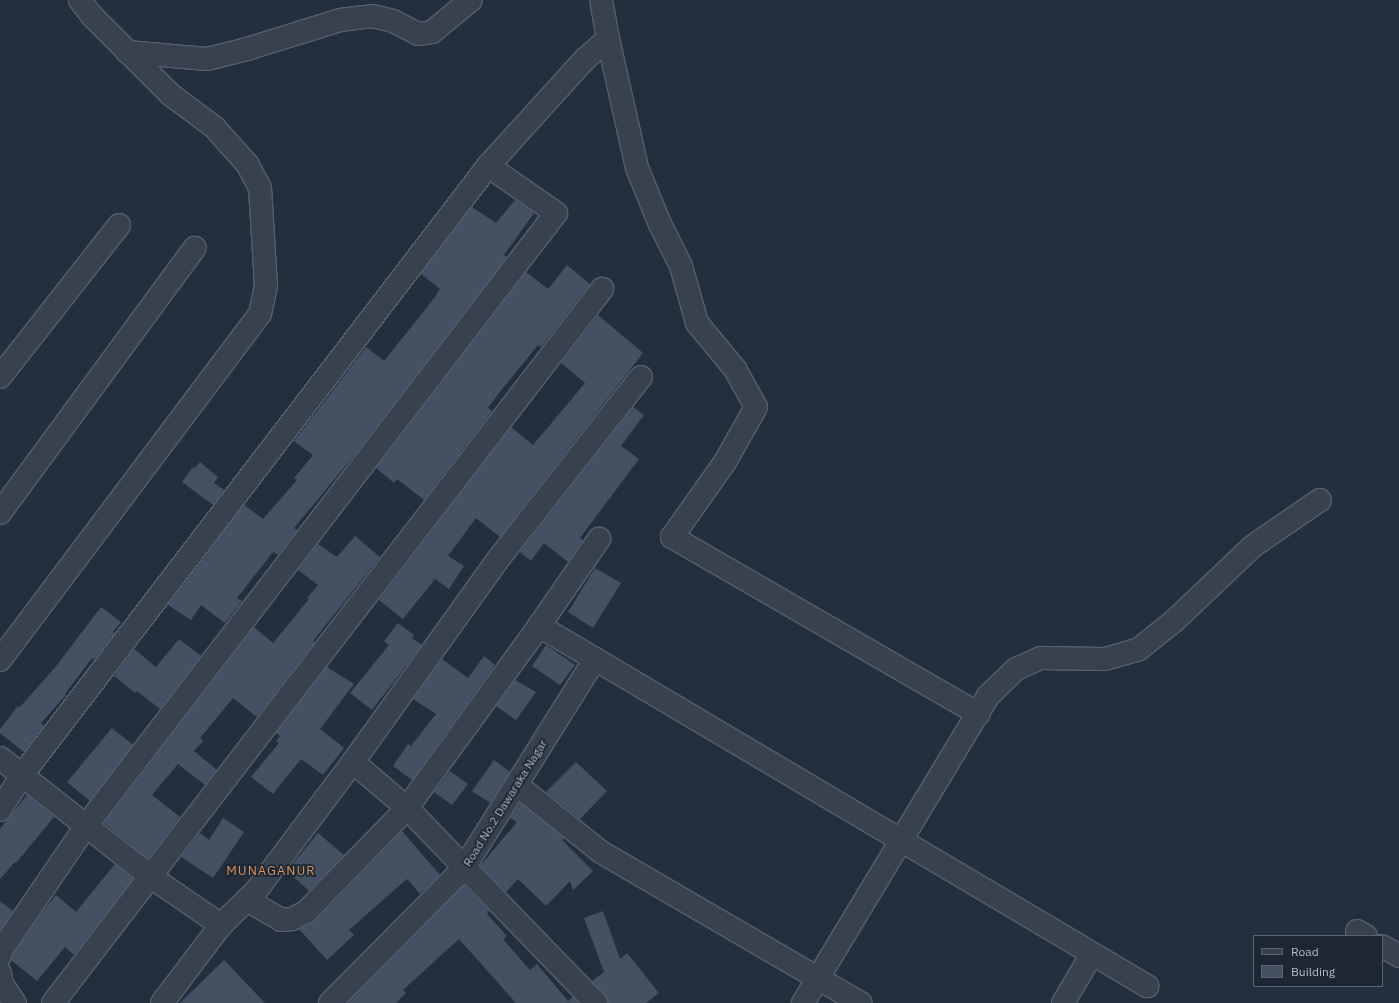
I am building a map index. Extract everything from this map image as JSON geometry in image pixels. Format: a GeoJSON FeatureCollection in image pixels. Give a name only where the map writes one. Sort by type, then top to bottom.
{"type":"FeatureCollection","features":[{"type":"Feature","properties":{"kind":"street"},"geometry":{"type":"LineString","coordinates":[[0,660],[260,314],[266,286],[260,188],[248,165],[214,127],[171,95],[127,52],[92,16],[80,0]]}},
{"type":"Feature","properties":{"kind":"street"},"geometry":{"type":"LineString","coordinates":[[127,52],[207,58],[247,49],[340,20],[372,16],[393,22],[418,34],[432,32],[471,0]]}},
{"type":"Feature","properties":{"kind":"street"},"geometry":{"type":"LineString","coordinates":[[601,0],[608,39],[637,168],[659,222],[681,266],[697,323],[735,368],[756,407],[724,462],[672,537],[978,714]]}},
{"type":"Feature","properties":{"kind":"street"},"geometry":{"type":"LineString","coordinates":[[0,810],[22,775],[488,166],[586,59],[608,39]]}},
{"type":"Feature","properties":{"kind":"street"},"geometry":{"type":"LineString","coordinates":[[0,956],[0,952],[86,826],[556,213],[488,166]]}},
{"type":"Feature","properties":{"kind":"street"},"geometry":{"type":"LineString","coordinates":[[0,377],[119,225]]}},
{"type":"Feature","properties":{"kind":"street"},"geometry":{"type":"LineString","coordinates":[[0,513],[195,248]]}},
{"type":"Feature","properties":{"kind":"street"},"geometry":{"type":"LineString","coordinates":[[53,1003],[602,289]]}},
{"type":"Feature","properties":{"kind":"street"},"geometry":{"type":"LineString","coordinates":[[162,1003],[221,925],[256,891],[353,762],[496,562],[641,377]]}},
{"type":"Feature","properties":{"kind":"street"},"geometry":{"type":"LineString","coordinates":[[803,1003],[988,696],[1016,669],[1041,658],[1105,660],[1139,649],[1173,622],[1253,546],[1320,500]]}},
{"type":"Feature","properties":{"kind":"street"},"geometry":{"type":"LineString","coordinates":[[247,900],[281,920],[292,920],[306,912],[407,808],[540,626],[599,539]]}},
{"type":"Feature","properties":{"kind":"street"},"geometry":{"type":"LineString","coordinates":[[540,626],[1147,986]]}},
{"type":"Feature","properties":{"kind":"street","name":"Road No.2 Dawaraka Nagar"},"geometry":{"type":"LineString","coordinates":[[330,1003],[464,868],[584,679],[595,659]]}},
{"type":"Feature","properties":{"kind":"street"},"geometry":{"type":"LineString","coordinates":[[0,758],[151,877],[221,925]]}},
{"type":"Feature","properties":{"kind":"street"},"geometry":{"type":"LineString","coordinates":[[353,762],[407,808],[596,1003]]}},
{"type":"Feature","properties":{"kind":"street"},"geometry":{"type":"LineString","coordinates":[[516,785],[601,852],[860,1003]]}},
{"type":"Feature","properties":{"kind":"street"},"geometry":{"type":"LineString","coordinates":[[1383,947],[1399,956]]}},
{"type":"Feature","properties":{"kind":"street"},"geometry":{"type":"LineString","coordinates":[[1064,1003],[1092,954]]}},
{"type":"Feature","properties":{"kind":"street"},"geometry":{"type":"LineString","coordinates":[[0,973],[2,984],[15,1003]]}},
{"type":"Feature","properties":{"kind":"building"},"geometry":{"type":"Polygon","coordinates":[[[515,200],[534,213],[504,255],[507,257],[357,452],[294,528],[297,530],[278,555],[273,552],[237,598],[242,601],[225,623],[201,605],[191,620],[168,605],[244,505],[263,519],[297,480],[294,478],[313,455],[294,441],[366,347],[384,361],[435,297],[440,289],[421,274],[472,207],[496,223],[515,200]]]}},
{"type":"Feature","properties":{"kind":"building"},"geometry":{"type":"Polygon","coordinates":[[[567,265],[590,284],[541,347],[538,345],[499,393],[488,408],[492,411],[424,500],[397,479],[394,483],[376,468],[526,272],[548,289],[567,265]]]}},
{"type":"Feature","properties":{"kind":"building"},"geometry":{"type":"Polygon","coordinates":[[[598,315],[643,353],[500,537],[476,518],[448,556],[464,566],[449,589],[435,579],[403,619],[379,600],[511,427],[533,445],[585,383],[561,363],[598,315]]]}},
{"type":"Feature","properties":{"kind":"building"},"geometry":{"type":"Polygon","coordinates":[[[633,407],[644,415],[621,446],[639,459],[580,538],[583,540],[568,562],[544,543],[531,561],[520,552],[633,407]]]}},
{"type":"Feature","properties":{"kind":"building"},"geometry":{"type":"Polygon","coordinates":[[[200,462],[218,477],[214,483],[224,490],[213,505],[182,482],[193,467],[195,468],[200,462]]]}},
{"type":"Feature","properties":{"kind":"building"},"geometry":{"type":"Polygon","coordinates":[[[355,536],[380,557],[313,641],[315,642],[257,717],[233,698],[200,738],[203,741],[194,751],[217,770],[205,785],[178,764],[152,795],[180,817],[148,859],[104,823],[254,627],[273,643],[309,599],[307,598],[318,585],[298,570],[318,544],[337,557],[355,536]]]}},
{"type":"Feature","properties":{"kind":"building"},"geometry":{"type":"Polygon","coordinates":[[[595,568],[621,583],[593,628],[568,612],[595,568]]]}},
{"type":"Feature","properties":{"kind":"building"},"geometry":{"type":"Polygon","coordinates":[[[101,607],[121,622],[113,632],[115,633],[94,660],[92,658],[65,694],[66,695],[41,723],[44,726],[24,752],[0,733],[0,729],[18,706],[20,707],[57,665],[101,607]]]}},
{"type":"Feature","properties":{"kind":"building"},"geometry":{"type":"Polygon","coordinates":[[[398,623],[414,635],[412,638],[422,645],[372,710],[350,693],[389,645],[384,641],[398,623]]]}},
{"type":"Feature","properties":{"kind":"building"},"geometry":{"type":"Polygon","coordinates":[[[179,639],[201,656],[160,709],[137,691],[135,693],[114,676],[134,649],[156,667],[179,639]]]}},
{"type":"Feature","properties":{"kind":"building"},"geometry":{"type":"Polygon","coordinates":[[[546,645],[575,665],[560,685],[532,666],[546,645]]]}},
{"type":"Feature","properties":{"kind":"building"},"geometry":{"type":"Polygon","coordinates":[[[484,656],[495,665],[412,780],[393,766],[408,744],[411,746],[436,714],[413,699],[442,659],[468,678],[484,656]]]}},
{"type":"Feature","properties":{"kind":"building"},"geometry":{"type":"Polygon","coordinates":[[[327,667],[354,684],[320,729],[344,748],[323,775],[301,759],[273,794],[251,777],[279,743],[276,741],[280,736],[276,733],[327,667]]]}},
{"type":"Feature","properties":{"kind":"building"},"geometry":{"type":"Polygon","coordinates":[[[515,680],[536,692],[516,720],[496,706],[515,680]]]}},
{"type":"Feature","properties":{"kind":"building"},"geometry":{"type":"Polygon","coordinates":[[[112,728],[133,745],[90,801],[67,782],[112,728]]]}},
{"type":"Feature","properties":{"kind":"building"},"geometry":{"type":"Polygon","coordinates":[[[494,760],[510,772],[490,803],[472,791],[494,760]]]}},
{"type":"Feature","properties":{"kind":"building"},"geometry":{"type":"Polygon","coordinates":[[[576,762],[607,791],[580,819],[546,792],[576,762]]]}},
{"type":"Feature","properties":{"kind":"building"},"geometry":{"type":"Polygon","coordinates":[[[450,771],[468,784],[452,805],[434,792],[450,771]]]}},
{"type":"Feature","properties":{"kind":"building"},"geometry":{"type":"Polygon","coordinates":[[[27,795],[54,817],[16,863],[15,862],[0,879],[0,829],[27,795]]]}},
{"type":"Feature","properties":{"kind":"building"},"geometry":{"type":"Polygon","coordinates":[[[520,803],[564,838],[562,840],[593,871],[573,890],[570,881],[546,906],[518,879],[506,892],[480,866],[517,822],[510,818],[520,803]]]}},
{"type":"Feature","properties":{"kind":"building"},"geometry":{"type":"Polygon","coordinates":[[[223,818],[244,832],[213,878],[181,857],[200,833],[209,840],[223,818]]]}},
{"type":"Feature","properties":{"kind":"building"},"geometry":{"type":"Polygon","coordinates":[[[402,831],[440,875],[420,894],[407,879],[349,930],[354,935],[327,960],[299,929],[315,921],[402,831]]]}},
{"type":"Feature","properties":{"kind":"building"},"geometry":{"type":"Polygon","coordinates":[[[318,833],[344,855],[309,891],[287,871],[318,833]]]}},
{"type":"Feature","properties":{"kind":"building"},"geometry":{"type":"Polygon","coordinates":[[[115,864],[133,879],[74,955],[65,947],[37,981],[11,960],[12,956],[56,895],[76,912],[115,864]]]}},
{"type":"Feature","properties":{"kind":"building"},"geometry":{"type":"Polygon","coordinates":[[[464,885],[489,911],[487,914],[507,936],[503,939],[530,970],[537,964],[568,1001],[573,997],[579,1003],[516,1003],[459,939],[403,990],[406,993],[396,1003],[348,1003],[464,885]]]}},
{"type":"Feature","properties":{"kind":"building"},"geometry":{"type":"Polygon","coordinates":[[[0,901],[13,911],[0,930],[0,901]]]}},
{"type":"Feature","properties":{"kind":"building"},"geometry":{"type":"Polygon","coordinates":[[[603,911],[620,959],[627,953],[659,993],[646,1003],[608,1003],[605,995],[592,981],[604,972],[584,918],[603,911]]]}},
{"type":"Feature","properties":{"kind":"building"},"geometry":{"type":"Polygon","coordinates":[[[224,960],[265,1003],[180,1003],[224,960]]]}},
{"type":"Feature","properties":{"kind":"district","name":"MUNAGANUR"},"geometry":{"type":"Point","coordinates":[271,871]}}]}
